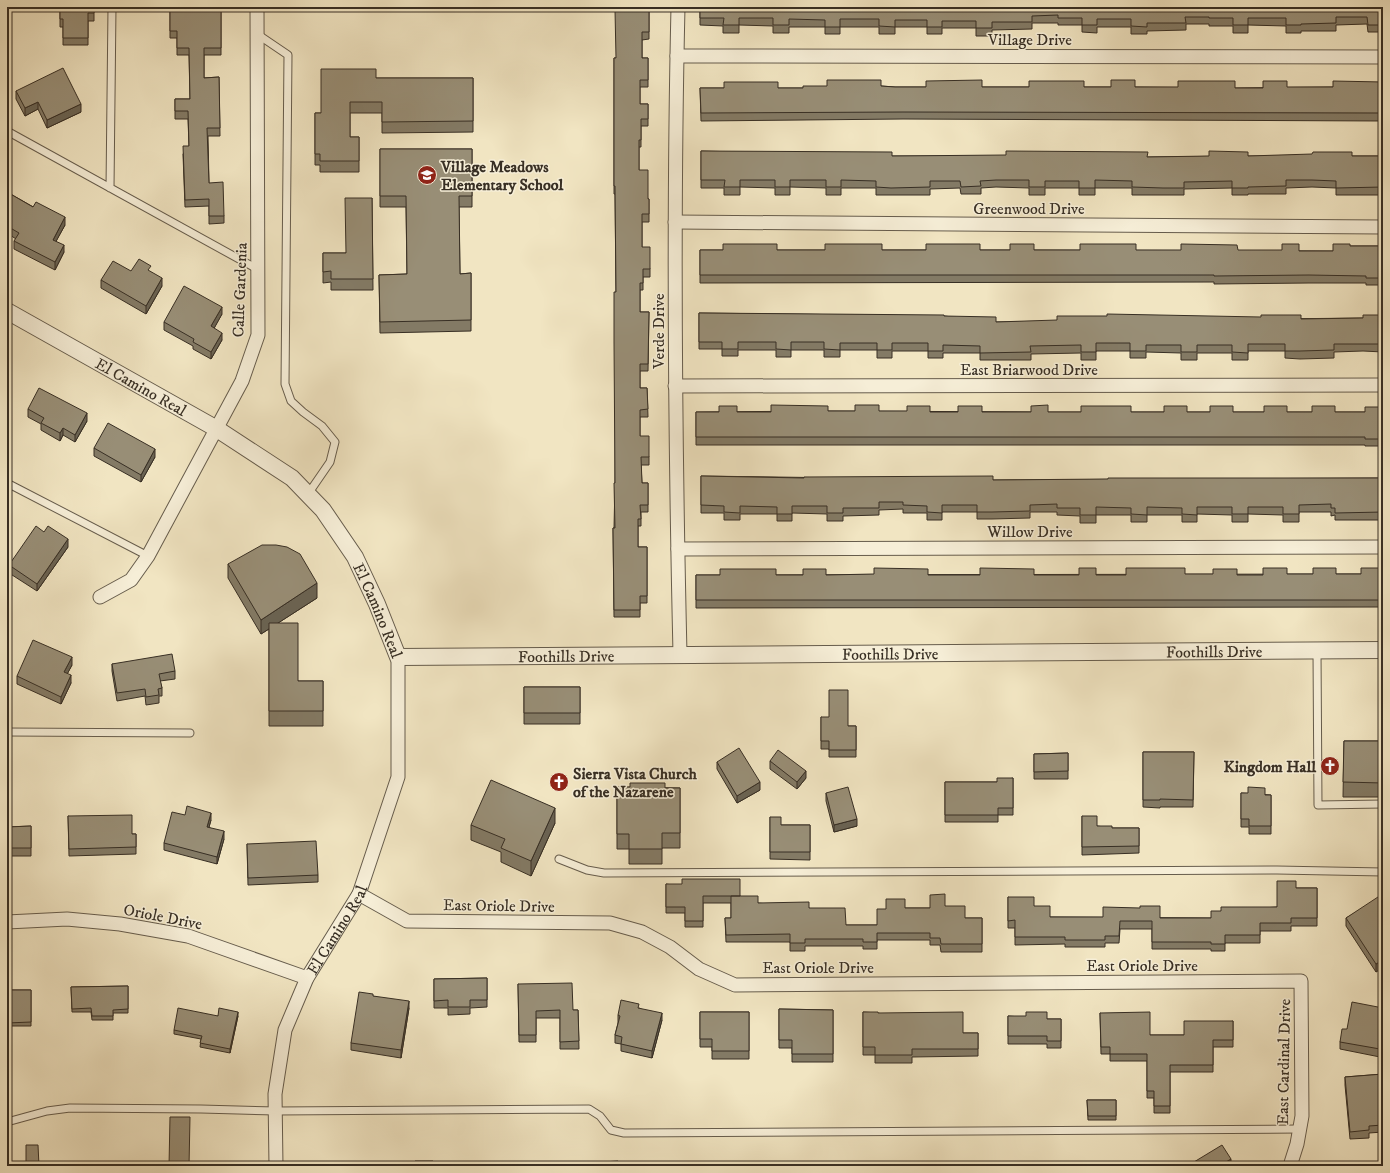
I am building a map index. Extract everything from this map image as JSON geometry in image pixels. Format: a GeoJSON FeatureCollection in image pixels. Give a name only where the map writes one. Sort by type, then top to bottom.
{"type":"FeatureCollection","features":[{"type":"Feature","properties":{"kind":"street","name":"Calle Gardenia"},"geometry":{"type":"LineString","coordinates":[[100,597],[131,580],[148,556],[242,381],[258,335],[257,7]]}},
{"type":"Feature","properties":{"kind":"street","name":"Verde Drive"},"geometry":{"type":"LineString","coordinates":[[678,7],[675,222],[675,386],[680,654]]}},
{"type":"Feature","properties":{"kind":"street","name":"Village Drive"},"geometry":{"type":"LineString","coordinates":[[677,56],[1383,57]]}},
{"type":"Feature","properties":{"kind":"street","name":"Greenwood Drive"},"geometry":{"type":"LineString","coordinates":[[675,222],[1383,227]]}},
{"type":"Feature","properties":{"kind":"street","name":"El Camino Real"},"geometry":{"type":"LineString","coordinates":[[7,311],[216,429],[292,478],[324,510],[355,558],[377,604],[398,657],[398,777],[359,894],[307,978],[285,1030],[275,1094],[276,1166]]}},
{"type":"Feature","properties":{"kind":"street","name":"East Briarwood Drive"},"geometry":{"type":"LineString","coordinates":[[675,386],[1383,385]]}},
{"type":"Feature","properties":{"kind":"street","name":"Willow Drive"},"geometry":{"type":"LineString","coordinates":[[678,548],[1383,547]]}},
{"type":"Feature","properties":{"kind":"street","name":"Foothills Drive"},"geometry":{"type":"LineString","coordinates":[[398,657],[1383,650]]}},
{"type":"Feature","properties":{"kind":"street","name":"East Oriole Drive"},"geometry":{"type":"LineString","coordinates":[[359,894],[407,921],[610,923],[642,932],[670,947],[699,969],[735,985],[1301,981]]}},
{"type":"Feature","properties":{"kind":"street","name":"Oriole Drive"},"geometry":{"type":"LineString","coordinates":[[7,922],[67,919],[120,924],[188,936],[307,978]]}},
{"type":"Feature","properties":{"kind":"street","name":"East Cardinal Drive"},"geometry":{"type":"LineString","coordinates":[[1290,1166],[1297,1144],[1302,1116],[1301,981]]}},
{"type":"Feature","properties":{"kind":"lane"},"geometry":{"type":"LineString","coordinates":[[110,188],[112,7]]}},
{"type":"Feature","properties":{"kind":"lane"},"geometry":{"type":"LineString","coordinates":[[257,34],[288,55],[286,384],[291,401],[322,426],[335,442],[330,462],[308,494]]}},
{"type":"Feature","properties":{"kind":"lane"},"geometry":{"type":"LineString","coordinates":[[7,131],[259,270]]}},
{"type":"Feature","properties":{"kind":"lane"},"geometry":{"type":"LineString","coordinates":[[8,486],[148,556]]}},
{"type":"Feature","properties":{"kind":"lane"},"geometry":{"type":"LineString","coordinates":[[1317,651],[1318,805],[1383,804]]}},
{"type":"Feature","properties":{"kind":"lane"},"geometry":{"type":"LineString","coordinates":[[7,732],[190,733]]}},
{"type":"Feature","properties":{"kind":"lane"},"geometry":{"type":"LineString","coordinates":[[559,859],[586,870],[604,873],[1269,870],[1383,872]]}},
{"type":"Feature","properties":{"kind":"lane"},"geometry":{"type":"LineString","coordinates":[[7,1122],[47,1111],[70,1108],[276,1111],[589,1109],[600,1116],[611,1130],[624,1133],[1300,1129]]}},
{"type":"Feature","properties":{"kind":"building"},"geometry":{"type":"Polygon","coordinates":[[[60,7],[94,7],[94,13],[88,13],[88,38],[63,38],[63,19],[60,19],[60,7]]]}},
{"type":"Feature","properties":{"kind":"building"},"geometry":{"type":"Polygon","coordinates":[[[170,7],[221,7],[221,48],[204,48],[204,78],[219,77],[220,128],[207,128],[209,183],[223,182],[224,216],[209,216],[209,199],[185,200],[183,146],[189,146],[188,111],[175,111],[175,99],[190,99],[189,48],[177,48],[177,31],[170,31],[170,7]]]}},
{"type":"Feature","properties":{"kind":"building"},"geometry":{"type":"Polygon","coordinates":[[[617,7],[643,7],[644,10],[649,10],[649,32],[642,32],[642,58],[648,58],[648,80],[640,80],[640,104],[648,104],[648,119],[641,119],[641,140],[639,140],[639,170],[648,170],[649,199],[649,214],[642,214],[642,247],[650,247],[650,269],[643,269],[643,283],[640,283],[640,312],[649,312],[648,364],[640,364],[640,388],[647,388],[648,409],[640,410],[640,436],[649,436],[649,457],[641,457],[642,483],[648,483],[648,505],[640,505],[641,519],[638,519],[638,547],[647,547],[647,596],[640,596],[640,610],[614,610],[614,292],[616,292],[614,58],[616,58],[615,10],[617,10],[617,7]]]}},
{"type":"Feature","properties":{"kind":"building"},"geometry":{"type":"Polygon","coordinates":[[[700,7],[1383,7],[1383,25],[1368,25],[1367,17],[1336,17],[1336,23],[1301,25],[1286,25],[1286,18],[1248,18],[1248,25],[1233,25],[1233,18],[1185,17],[1186,23],[1147,23],[1147,27],[1131,26],[1131,19],[1097,19],[1097,25],[1082,25],[1082,18],[1058,18],[1058,15],[1032,16],[1032,22],[992,22],[992,28],[976,28],[976,21],[942,21],[942,27],[927,27],[927,20],[895,20],[895,27],[879,26],[879,19],[840,19],[840,27],[825,27],[825,20],[789,19],[789,25],[773,25],[773,18],[739,18],[739,25],[723,25],[724,18],[700,18],[700,7]]]}},
{"type":"Feature","properties":{"kind":"building"},"geometry":{"type":"Polygon","coordinates":[[[63,68],[81,104],[47,120],[38,102],[25,108],[16,91],[63,68]]]}},
{"type":"Feature","properties":{"kind":"building"},"geometry":{"type":"Polygon","coordinates":[[[321,69],[376,69],[376,78],[473,78],[473,121],[382,122],[382,102],[350,102],[350,137],[359,137],[359,161],[320,161],[320,154],[315,154],[315,113],[321,113],[321,69]]]}},
{"type":"Feature","properties":{"kind":"building"},"geometry":{"type":"Polygon","coordinates":[[[827,80],[881,80],[881,86],[895,87],[926,87],[926,81],[982,80],[982,87],[1029,87],[1029,81],[1084,81],[1084,87],[1111,87],[1111,80],[1135,80],[1135,87],[1178,87],[1178,81],[1235,81],[1235,88],[1263,88],[1263,81],[1287,81],[1287,87],[1333,87],[1333,81],[1383,82],[1383,113],[701,113],[700,88],[724,88],[724,82],[778,82],[778,88],[803,88],[803,86],[827,86],[827,80]]]}},
{"type":"Feature","properties":{"kind":"building"},"geometry":{"type":"Polygon","coordinates":[[[380,149],[472,149],[472,196],[459,196],[460,274],[471,273],[471,320],[380,322],[379,275],[407,274],[406,196],[380,196],[380,149]]]}},
{"type":"Feature","properties":{"kind":"building"},"geometry":{"type":"Polygon","coordinates":[[[701,151],[892,152],[892,156],[1006,155],[1006,151],[1148,152],[1147,157],[1209,156],[1209,151],[1248,152],[1248,156],[1312,154],[1313,152],[1352,152],[1352,156],[1383,156],[1383,187],[1336,188],[1336,181],[1286,180],[1286,186],[1232,188],[1232,181],[1184,182],[1184,188],[1163,188],[1132,187],[1132,181],[1095,180],[1095,188],[1079,188],[1079,181],[1045,181],[1045,187],[1029,187],[1029,180],[996,180],[980,181],[981,186],[961,187],[960,181],[930,181],[930,187],[891,188],[876,187],[876,181],[841,180],[841,187],[826,187],[826,180],[790,180],[790,187],[775,187],[775,180],[740,180],[740,187],[724,187],[725,180],[701,180],[701,151]]]}},
{"type":"Feature","properties":{"kind":"building"},"geometry":{"type":"Polygon","coordinates":[[[7,192],[33,207],[36,202],[65,217],[53,240],[64,245],[55,262],[14,241],[19,233],[7,226],[7,192]]]}},
{"type":"Feature","properties":{"kind":"building"},"geometry":{"type":"Polygon","coordinates":[[[345,198],[372,198],[373,279],[331,279],[331,271],[323,272],[323,253],[346,253],[345,198]]]}},
{"type":"Feature","properties":{"kind":"building"},"geometry":{"type":"Polygon","coordinates":[[[723,244],[777,244],[777,250],[825,250],[825,244],[882,244],[882,250],[926,250],[926,244],[980,244],[980,250],[1010,250],[1010,244],[1034,244],[1034,250],[1080,250],[1080,244],[1136,244],[1136,250],[1181,250],[1181,244],[1237,245],[1238,250],[1282,250],[1282,244],[1299,244],[1299,251],[1333,251],[1333,244],[1350,244],[1350,246],[1383,246],[1383,278],[1366,278],[1366,276],[1309,275],[700,275],[700,250],[723,250],[723,244]]]}},
{"type":"Feature","properties":{"kind":"building"},"geometry":{"type":"Polygon","coordinates":[[[139,259],[151,266],[148,270],[162,278],[146,306],[101,280],[113,261],[131,271],[139,259]]]}},
{"type":"Feature","properties":{"kind":"building"},"geometry":{"type":"Polygon","coordinates":[[[184,286],[222,307],[211,326],[222,333],[211,352],[193,342],[194,339],[164,322],[184,286]]]}},
{"type":"Feature","properties":{"kind":"building"},"geometry":{"type":"Polygon","coordinates":[[[699,313],[944,315],[996,317],[996,322],[1057,320],[1057,316],[1107,316],[1107,314],[1261,317],[1261,315],[1301,315],[1301,319],[1363,318],[1363,315],[1383,315],[1383,344],[1334,344],[1334,350],[1285,351],[1285,344],[1248,344],[1248,353],[1232,352],[1232,345],[1197,345],[1197,352],[1181,352],[1181,345],[1146,345],[1146,351],[1130,351],[1130,343],[1096,343],[1096,352],[1081,352],[1081,345],[1030,346],[1031,352],[980,353],[980,346],[943,345],[943,351],[928,351],[928,343],[892,343],[892,350],[877,350],[877,343],[840,343],[840,350],[824,349],[824,342],[791,342],[791,350],[776,349],[776,342],[738,342],[738,349],[722,349],[722,342],[699,342],[699,313]]]}},
{"type":"Feature","properties":{"kind":"building"},"geometry":{"type":"Polygon","coordinates":[[[39,388],[87,413],[75,435],[63,428],[60,433],[41,423],[44,418],[28,409],[39,388]]]}},
{"type":"Feature","properties":{"kind":"building"},"geometry":{"type":"Polygon","coordinates":[[[771,405],[828,406],[828,411],[855,411],[855,405],[879,405],[879,411],[907,411],[907,406],[930,406],[930,412],[958,412],[958,406],[982,406],[982,412],[1031,412],[1031,406],[1048,405],[1048,412],[1081,412],[1081,406],[1131,406],[1131,412],[1164,412],[1164,406],[1187,406],[1187,412],[1210,412],[1210,406],[1233,406],[1233,412],[1264,412],[1264,406],[1287,406],[1287,412],[1312,412],[1312,406],[1335,406],[1335,412],[1365,412],[1365,407],[1383,407],[1383,439],[1365,439],[1365,437],[696,437],[696,412],[719,412],[719,406],[737,406],[737,412],[771,412],[771,405]]]}},
{"type":"Feature","properties":{"kind":"building"},"geometry":{"type":"Polygon","coordinates":[[[108,423],[155,449],[141,475],[94,448],[108,423]]]}},
{"type":"Feature","properties":{"kind":"building"},"geometry":{"type":"Polygon","coordinates":[[[701,476],[804,478],[993,476],[993,480],[1108,478],[1383,478],[1383,512],[1335,513],[1335,508],[1331,508],[1331,504],[1299,505],[1299,514],[1283,514],[1283,507],[1248,507],[1248,514],[1232,514],[1232,507],[1197,507],[1197,515],[1182,514],[1182,508],[1147,507],[1147,515],[1131,514],[1131,508],[1096,507],[1096,515],[1080,515],[1080,508],[1057,508],[1057,504],[1030,505],[1030,511],[992,512],[977,512],[977,505],[942,505],[942,513],[927,512],[927,506],[903,505],[903,502],[879,502],[879,508],[843,508],[843,513],[827,513],[827,506],[792,506],[792,514],[777,514],[777,507],[740,506],[740,513],[724,512],[724,506],[701,505],[701,476]]]}},
{"type":"Feature","properties":{"kind":"building"},"geometry":{"type":"Polygon","coordinates":[[[36,526],[44,532],[48,526],[68,539],[37,584],[9,565],[36,526]]]}},
{"type":"Feature","properties":{"kind":"building"},"geometry":{"type":"Polygon","coordinates":[[[262,545],[287,547],[300,554],[317,583],[261,620],[228,564],[262,545]]]}},
{"type":"Feature","properties":{"kind":"building"},"geometry":{"type":"Polygon","coordinates":[[[874,568],[928,569],[928,575],[980,575],[980,568],[1034,569],[1034,575],[1079,575],[1079,568],[1096,568],[1096,575],[1126,575],[1126,568],[1185,568],[1185,574],[1213,574],[1213,569],[1237,569],[1237,575],[1263,575],[1263,568],[1287,568],[1287,574],[1313,574],[1313,568],[1336,568],[1336,574],[1361,574],[1361,568],[1383,568],[1383,600],[696,600],[696,575],[720,575],[720,569],[776,569],[776,575],[803,575],[803,569],[826,569],[826,575],[874,574],[874,568]]]}},
{"type":"Feature","properties":{"kind":"building"},"geometry":{"type":"Polygon","coordinates":[[[269,623],[298,623],[298,681],[323,681],[323,711],[269,711],[269,623]]]}},
{"type":"Feature","properties":{"kind":"building"},"geometry":{"type":"Polygon","coordinates":[[[33,640],[72,657],[64,672],[71,675],[61,697],[17,676],[33,640]]]}},
{"type":"Feature","properties":{"kind":"building"},"geometry":{"type":"Polygon","coordinates":[[[172,654],[175,671],[159,674],[162,688],[158,689],[159,695],[146,697],[145,689],[117,693],[112,664],[172,654]]]}},
{"type":"Feature","properties":{"kind":"building"},"geometry":{"type":"Polygon","coordinates":[[[524,687],[580,687],[580,713],[524,713],[524,687]]]}},
{"type":"Feature","properties":{"kind":"building"},"geometry":{"type":"Polygon","coordinates":[[[829,690],[848,690],[848,726],[856,726],[856,750],[829,750],[829,741],[821,741],[821,717],[829,717],[829,690]]]}},
{"type":"Feature","properties":{"kind":"building"},"geometry":{"type":"Polygon","coordinates":[[[1344,741],[1383,741],[1383,783],[1343,782],[1344,741]]]}},
{"type":"Feature","properties":{"kind":"building"},"geometry":{"type":"Polygon","coordinates":[[[739,748],[760,782],[737,796],[717,762],[739,748]]]}},
{"type":"Feature","properties":{"kind":"building"},"geometry":{"type":"Polygon","coordinates":[[[778,750],[806,771],[797,782],[770,761],[778,750]]]}},
{"type":"Feature","properties":{"kind":"building"},"geometry":{"type":"Polygon","coordinates":[[[1143,752],[1194,752],[1193,800],[1143,800],[1143,752]]]}},
{"type":"Feature","properties":{"kind":"building"},"geometry":{"type":"Polygon","coordinates":[[[1068,753],[1068,771],[1034,772],[1034,754],[1068,753]]]}},
{"type":"Feature","properties":{"kind":"building"},"geometry":{"type":"Polygon","coordinates":[[[997,778],[1013,778],[1013,808],[998,808],[998,815],[945,815],[945,782],[997,782],[997,778]]]}},
{"type":"Feature","properties":{"kind":"building"},"geometry":{"type":"Polygon","coordinates":[[[491,780],[555,808],[531,861],[501,848],[505,839],[471,825],[491,780]]]}},
{"type":"Feature","properties":{"kind":"building"},"geometry":{"type":"Polygon","coordinates":[[[630,783],[665,783],[665,788],[680,788],[680,833],[662,833],[662,849],[629,849],[629,834],[617,834],[617,787],[630,787],[630,783]]]}},
{"type":"Feature","properties":{"kind":"building"},"geometry":{"type":"Polygon","coordinates":[[[848,787],[857,819],[834,825],[826,793],[848,787]]]}},
{"type":"Feature","properties":{"kind":"building"},"geometry":{"type":"Polygon","coordinates":[[[1248,787],[1265,788],[1265,795],[1271,795],[1271,826],[1249,826],[1249,819],[1241,819],[1241,793],[1248,793],[1248,787]]]}},
{"type":"Feature","properties":{"kind":"building"},"geometry":{"type":"Polygon","coordinates":[[[187,806],[211,813],[207,827],[224,831],[217,857],[164,843],[172,812],[185,815],[187,806]]]}},
{"type":"Feature","properties":{"kind":"building"},"geometry":{"type":"Polygon","coordinates":[[[132,815],[132,834],[136,834],[136,847],[69,849],[68,816],[132,815]]]}},
{"type":"Feature","properties":{"kind":"building"},"geometry":{"type":"Polygon","coordinates":[[[1082,816],[1097,816],[1097,826],[1112,826],[1112,828],[1139,828],[1139,846],[1082,847],[1082,816]]]}},
{"type":"Feature","properties":{"kind":"building"},"geometry":{"type":"Polygon","coordinates":[[[770,817],[781,817],[781,825],[810,825],[810,852],[770,852],[770,817]]]}},
{"type":"Feature","properties":{"kind":"building"},"geometry":{"type":"Polygon","coordinates":[[[31,826],[31,848],[7,848],[7,827],[31,826]]]}},
{"type":"Feature","properties":{"kind":"building"},"geometry":{"type":"Polygon","coordinates":[[[316,841],[318,875],[248,878],[247,844],[316,841]]]}},
{"type":"Feature","properties":{"kind":"building"},"geometry":{"type":"Polygon","coordinates":[[[682,879],[740,879],[740,896],[703,896],[703,921],[685,921],[685,907],[666,907],[666,884],[682,884],[682,879]]]}},
{"type":"Feature","properties":{"kind":"building"},"geometry":{"type":"Polygon","coordinates":[[[1277,881],[1296,881],[1296,888],[1317,888],[1317,918],[1291,918],[1291,923],[1260,923],[1260,935],[1225,935],[1225,944],[1211,944],[1211,942],[1152,942],[1152,921],[1120,921],[1119,936],[1105,936],[1105,940],[1065,940],[1065,937],[1015,937],[1015,920],[1008,921],[1008,897],[1034,897],[1034,906],[1050,906],[1050,917],[1103,917],[1103,907],[1140,908],[1140,906],[1160,906],[1160,918],[1211,918],[1211,911],[1221,911],[1221,907],[1277,907],[1277,881]]]}},
{"type":"Feature","properties":{"kind":"building"},"geometry":{"type":"Polygon","coordinates":[[[945,894],[945,906],[965,906],[965,918],[982,918],[982,944],[941,944],[940,938],[930,938],[930,933],[877,933],[877,942],[863,942],[863,939],[805,939],[805,943],[790,943],[790,934],[726,935],[725,918],[731,918],[731,896],[758,896],[758,903],[809,902],[809,908],[845,908],[846,925],[877,925],[877,909],[886,909],[886,899],[905,899],[905,908],[930,908],[930,895],[945,894]]]}},
{"type":"Feature","properties":{"kind":"building"},"geometry":{"type":"Polygon","coordinates":[[[1381,895],[1383,897],[1383,960],[1376,964],[1346,918],[1381,895]]]}},
{"type":"Feature","properties":{"kind":"building"},"geometry":{"type":"Polygon","coordinates":[[[487,978],[487,1000],[470,1000],[470,1007],[448,1007],[448,1000],[434,1001],[434,979],[487,978]]]}},
{"type":"Feature","properties":{"kind":"building"},"geometry":{"type":"Polygon","coordinates":[[[572,983],[573,1010],[578,1010],[579,1041],[560,1042],[560,1010],[536,1011],[536,1035],[519,1035],[518,984],[572,983]]]}},
{"type":"Feature","properties":{"kind":"building"},"geometry":{"type":"Polygon","coordinates":[[[128,986],[128,1009],[113,1010],[113,1016],[92,1016],[91,1008],[72,1009],[71,987],[128,986]]]}},
{"type":"Feature","properties":{"kind":"building"},"geometry":{"type":"Polygon","coordinates":[[[7,990],[31,990],[31,1022],[7,1023],[7,990]]]}},
{"type":"Feature","properties":{"kind":"building"},"geometry":{"type":"Polygon","coordinates":[[[359,992],[373,994],[373,996],[409,1001],[401,1050],[351,1043],[359,992]]]}},
{"type":"Feature","properties":{"kind":"building"},"geometry":{"type":"Polygon","coordinates":[[[621,1000],[639,1004],[638,1008],[662,1013],[652,1051],[621,1044],[622,1037],[615,1035],[620,1016],[618,1015],[621,1000]]]}},
{"type":"Feature","properties":{"kind":"building"},"geometry":{"type":"Polygon","coordinates":[[[1352,1002],[1383,1008],[1383,1032],[1380,1049],[1340,1042],[1342,1029],[1347,1029],[1352,1002]]]}},
{"type":"Feature","properties":{"kind":"building"},"geometry":{"type":"Polygon","coordinates":[[[178,1008],[218,1016],[219,1008],[238,1012],[230,1049],[200,1043],[202,1036],[174,1030],[178,1008]]]}},
{"type":"Feature","properties":{"kind":"building"},"geometry":{"type":"Polygon","coordinates":[[[779,1009],[833,1010],[833,1054],[792,1054],[792,1040],[779,1040],[779,1009]]]}},
{"type":"Feature","properties":{"kind":"building"},"geometry":{"type":"Polygon","coordinates":[[[700,1012],[749,1012],[749,1051],[712,1051],[712,1039],[700,1039],[700,1012]]]}},
{"type":"Feature","properties":{"kind":"building"},"geometry":{"type":"Polygon","coordinates":[[[863,1012],[963,1012],[963,1033],[978,1033],[978,1049],[912,1049],[912,1055],[875,1055],[875,1047],[863,1047],[863,1012]]]}},
{"type":"Feature","properties":{"kind":"building"},"geometry":{"type":"Polygon","coordinates":[[[1026,1012],[1047,1012],[1047,1019],[1061,1019],[1061,1041],[1047,1041],[1047,1036],[1008,1036],[1008,1016],[1026,1016],[1026,1012]]]}},
{"type":"Feature","properties":{"kind":"building"},"geometry":{"type":"Polygon","coordinates":[[[1150,1012],[1150,1035],[1184,1035],[1184,1021],[1233,1021],[1233,1040],[1213,1040],[1213,1065],[1170,1065],[1170,1106],[1154,1106],[1154,1091],[1147,1091],[1147,1054],[1110,1054],[1110,1047],[1101,1047],[1100,1013],[1150,1012]]]}},
{"type":"Feature","properties":{"kind":"building"},"geometry":{"type":"Polygon","coordinates":[[[1383,1074],[1383,1125],[1369,1126],[1369,1130],[1350,1132],[1345,1077],[1383,1074]]]}},
{"type":"Feature","properties":{"kind":"building"},"geometry":{"type":"Polygon","coordinates":[[[1087,1100],[1116,1100],[1116,1116],[1088,1116],[1087,1100]]]}},
{"type":"Feature","properties":{"kind":"building"},"geometry":{"type":"Polygon","coordinates":[[[170,1117],[190,1117],[189,1166],[169,1166],[170,1117]]]}},
{"type":"Feature","properties":{"kind":"building"},"geometry":{"type":"Polygon","coordinates":[[[26,1145],[38,1145],[39,1166],[26,1166],[26,1145]]]}},
{"type":"Feature","properties":{"kind":"building"},"geometry":{"type":"Polygon","coordinates":[[[1222,1145],[1231,1159],[1219,1166],[1189,1165],[1222,1145]]]}},
{"type":"Feature","properties":{"kind":"building"},"geometry":{"type":"Polygon","coordinates":[[[415,1161],[433,1161],[433,1166],[415,1166],[415,1161]]]}},
{"type":"Feature","properties":{"kind":"building"},"geometry":{"type":"Polygon","coordinates":[[[618,1161],[618,1166],[603,1166],[602,1162],[618,1161]]]}},
{"type":"Feature","properties":{"kind":"place","name":"Village Meadows Elementary School"},"geometry":{"type":"Point","coordinates":[427,175]}},
{"type":"Feature","properties":{"kind":"place","name":"Kingdom Hall"},"geometry":{"type":"Point","coordinates":[1330,766]}},
{"type":"Feature","properties":{"kind":"place","name":"Sierra Vista Church of the Nazarene"},"geometry":{"type":"Point","coordinates":[559,782]}}]}
